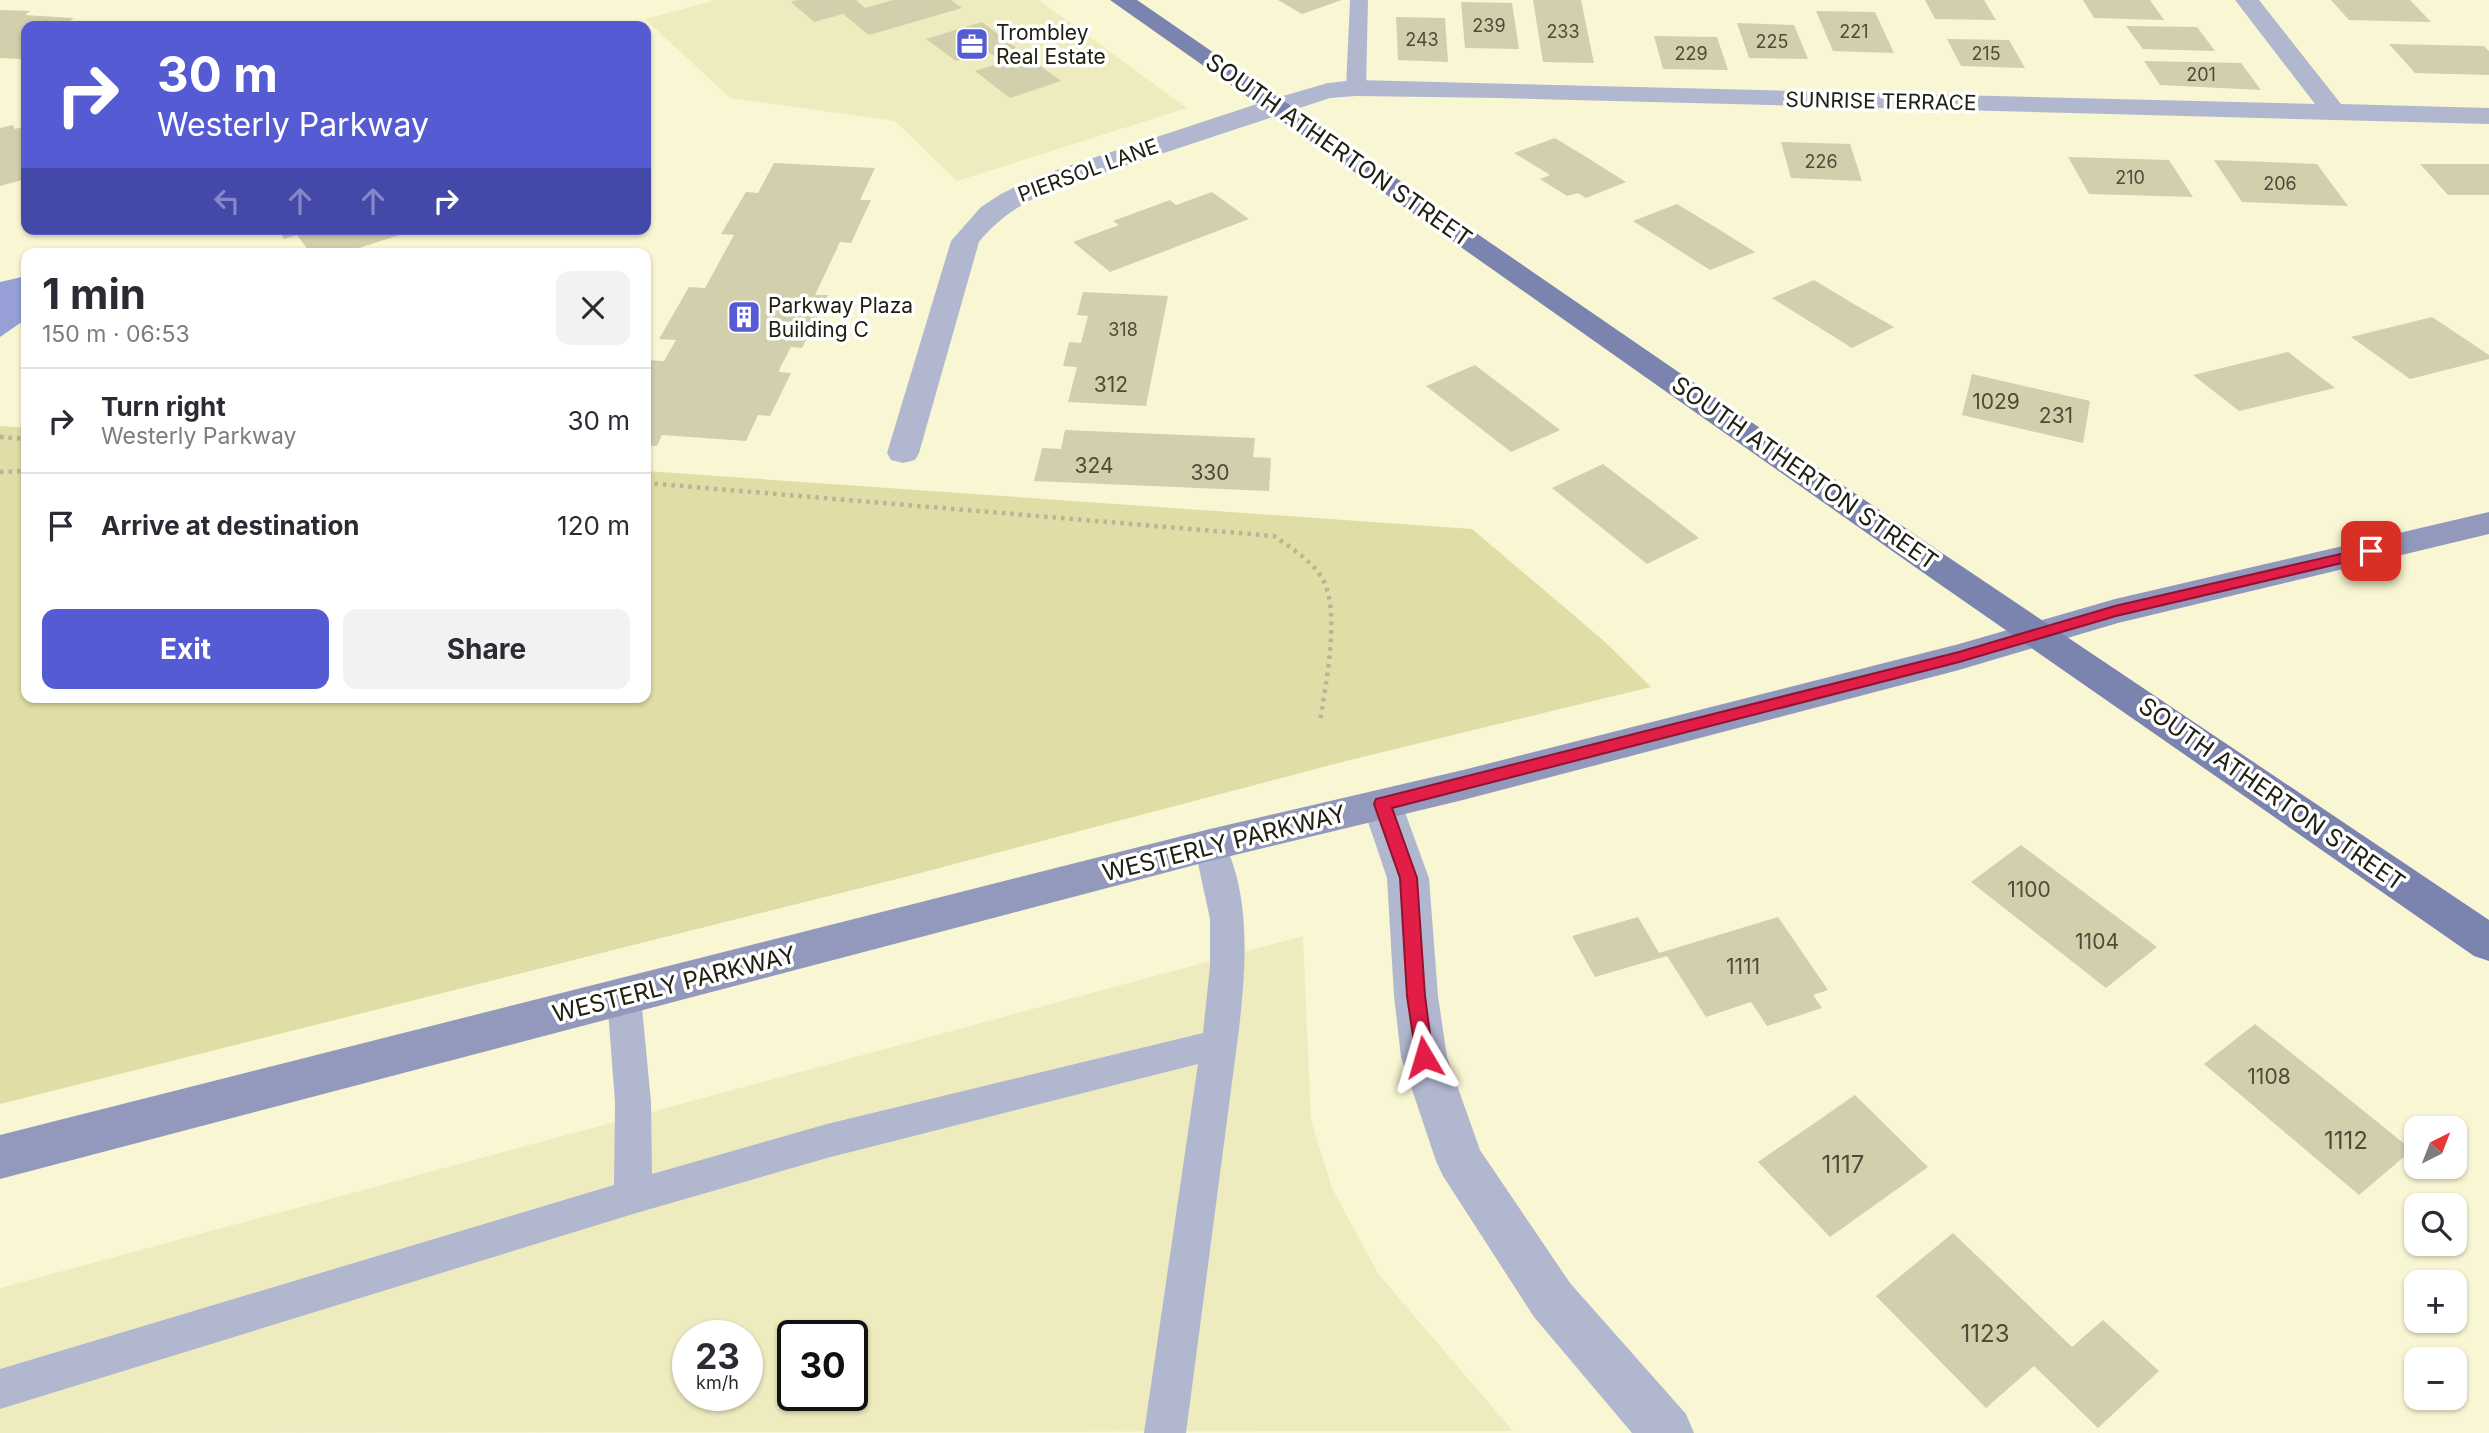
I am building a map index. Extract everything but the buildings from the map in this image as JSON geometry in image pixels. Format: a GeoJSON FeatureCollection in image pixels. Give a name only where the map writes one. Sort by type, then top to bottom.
{"type":"FeatureCollection","features":[{"type":"Feature","properties":{"kind":"main road","name":"SOUTH ATHERTON STREET"},"geometry":{"type":"LineString","coordinates":[[1122,0],[2489,943]]}},
{"type":"Feature","properties":{"kind":"main road","name":"WESTERLY PARKWAY"},"geometry":{"type":"LineString","coordinates":[[0,1157],[1210,845],[1476,782],[2039,635],[2115,611],[2489,523]]}},
{"type":"Feature","properties":{"kind":"street"},"geometry":{"type":"LineString","coordinates":[[2247,0],[2334,112]]}},
{"type":"Feature","properties":{"kind":"street","name":"SUNRISE TERRACE"},"geometry":{"type":"LineString","coordinates":[[1275,106],[1328,91],[1356,88],[2489,116]]}},
{"type":"Feature","properties":{"kind":"street","name":"PIERSOL LANE"},"geometry":{"type":"LineString","coordinates":[[903,453],[965,241],[980,221],[1006,201],[1045,183],[1275,106]]}},
{"type":"Feature","properties":{"kind":"street"},"geometry":{"type":"LineString","coordinates":[[1382,804],[1408,878],[1416,996],[1424,1057],[1460,1161],[1552,1300],[1667,1433]]}},
{"type":"Feature","properties":{"kind":"lane"},"geometry":{"type":"LineString","coordinates":[[1356,88],[1359,0]]}},
{"type":"Feature","properties":{"kind":"lane"},"geometry":{"type":"LineString","coordinates":[[1165,1433],[1226,991],[1227,916],[1210,845]]}},
{"type":"Feature","properties":{"kind":"lane"},"geometry":{"type":"LineString","coordinates":[[624,997],[633,1102],[633,1197]]}},
{"type":"Feature","properties":{"kind":"lane"},"geometry":{"type":"LineString","coordinates":[[0,1389],[827,1141],[1219,1044]]}},
{"type":"Feature","properties":{"kind":"path"},"geometry":{"type":"LineString","coordinates":[[0,437],[21,439]]}},
{"type":"Feature","properties":{"kind":"path"},"geometry":{"type":"LineString","coordinates":[[0,472],[21,471]]}},
{"type":"Feature","properties":{"kind":"path"},"geometry":{"type":"LineString","coordinates":[[651,483],[1274,536],[1315,569],[1328,591],[1328,656],[1320,722]]}},
{"type":"Feature","properties":{"kind":"shaded area"},"geometry":{"type":"Polygon","coordinates":[[[716,0],[1039,0],[1187,108],[957,181],[895,121],[730,98],[651,25],[651,21],[645,19],[716,0]]]}},
{"type":"Feature","properties":{"kind":"shaded area"},"geometry":{"type":"Polygon","coordinates":[[[0,426],[21,428],[21,703],[651,703],[651,471],[1472,529],[1603,640],[1651,687],[1342,762],[909,876],[0,1104],[0,426]]]}},
{"type":"Feature","properties":{"kind":"shaded area"},"geometry":{"type":"Polygon","coordinates":[[[1303,936],[1311,1120],[1332,1188],[1379,1275],[1513,1431],[0,1433],[0,1288],[1303,936]]]}},
{"type":"Feature","properties":{"kind":"water"},"geometry":{"type":"Polygon","coordinates":[[[21,277],[21,322],[0,337],[0,282],[21,277]]]}},
{"type":"Feature","properties":{"kind":"place","name":"Trombley Real Estate"},"geometry":{"type":"Point","coordinates":[972,44]}},
{"type":"Feature","properties":{"kind":"place","name":"Parkway Plaza Building C"},"geometry":{"type":"Point","coordinates":[744,317]}},
{"type":"Feature","properties":{"kind":"route"},"geometry":{"type":"LineString","coordinates":[[1424,1057],[1416,996],[1408,878],[1382,804],[1959,657],[2115,611],[2371,551]]}}]}
